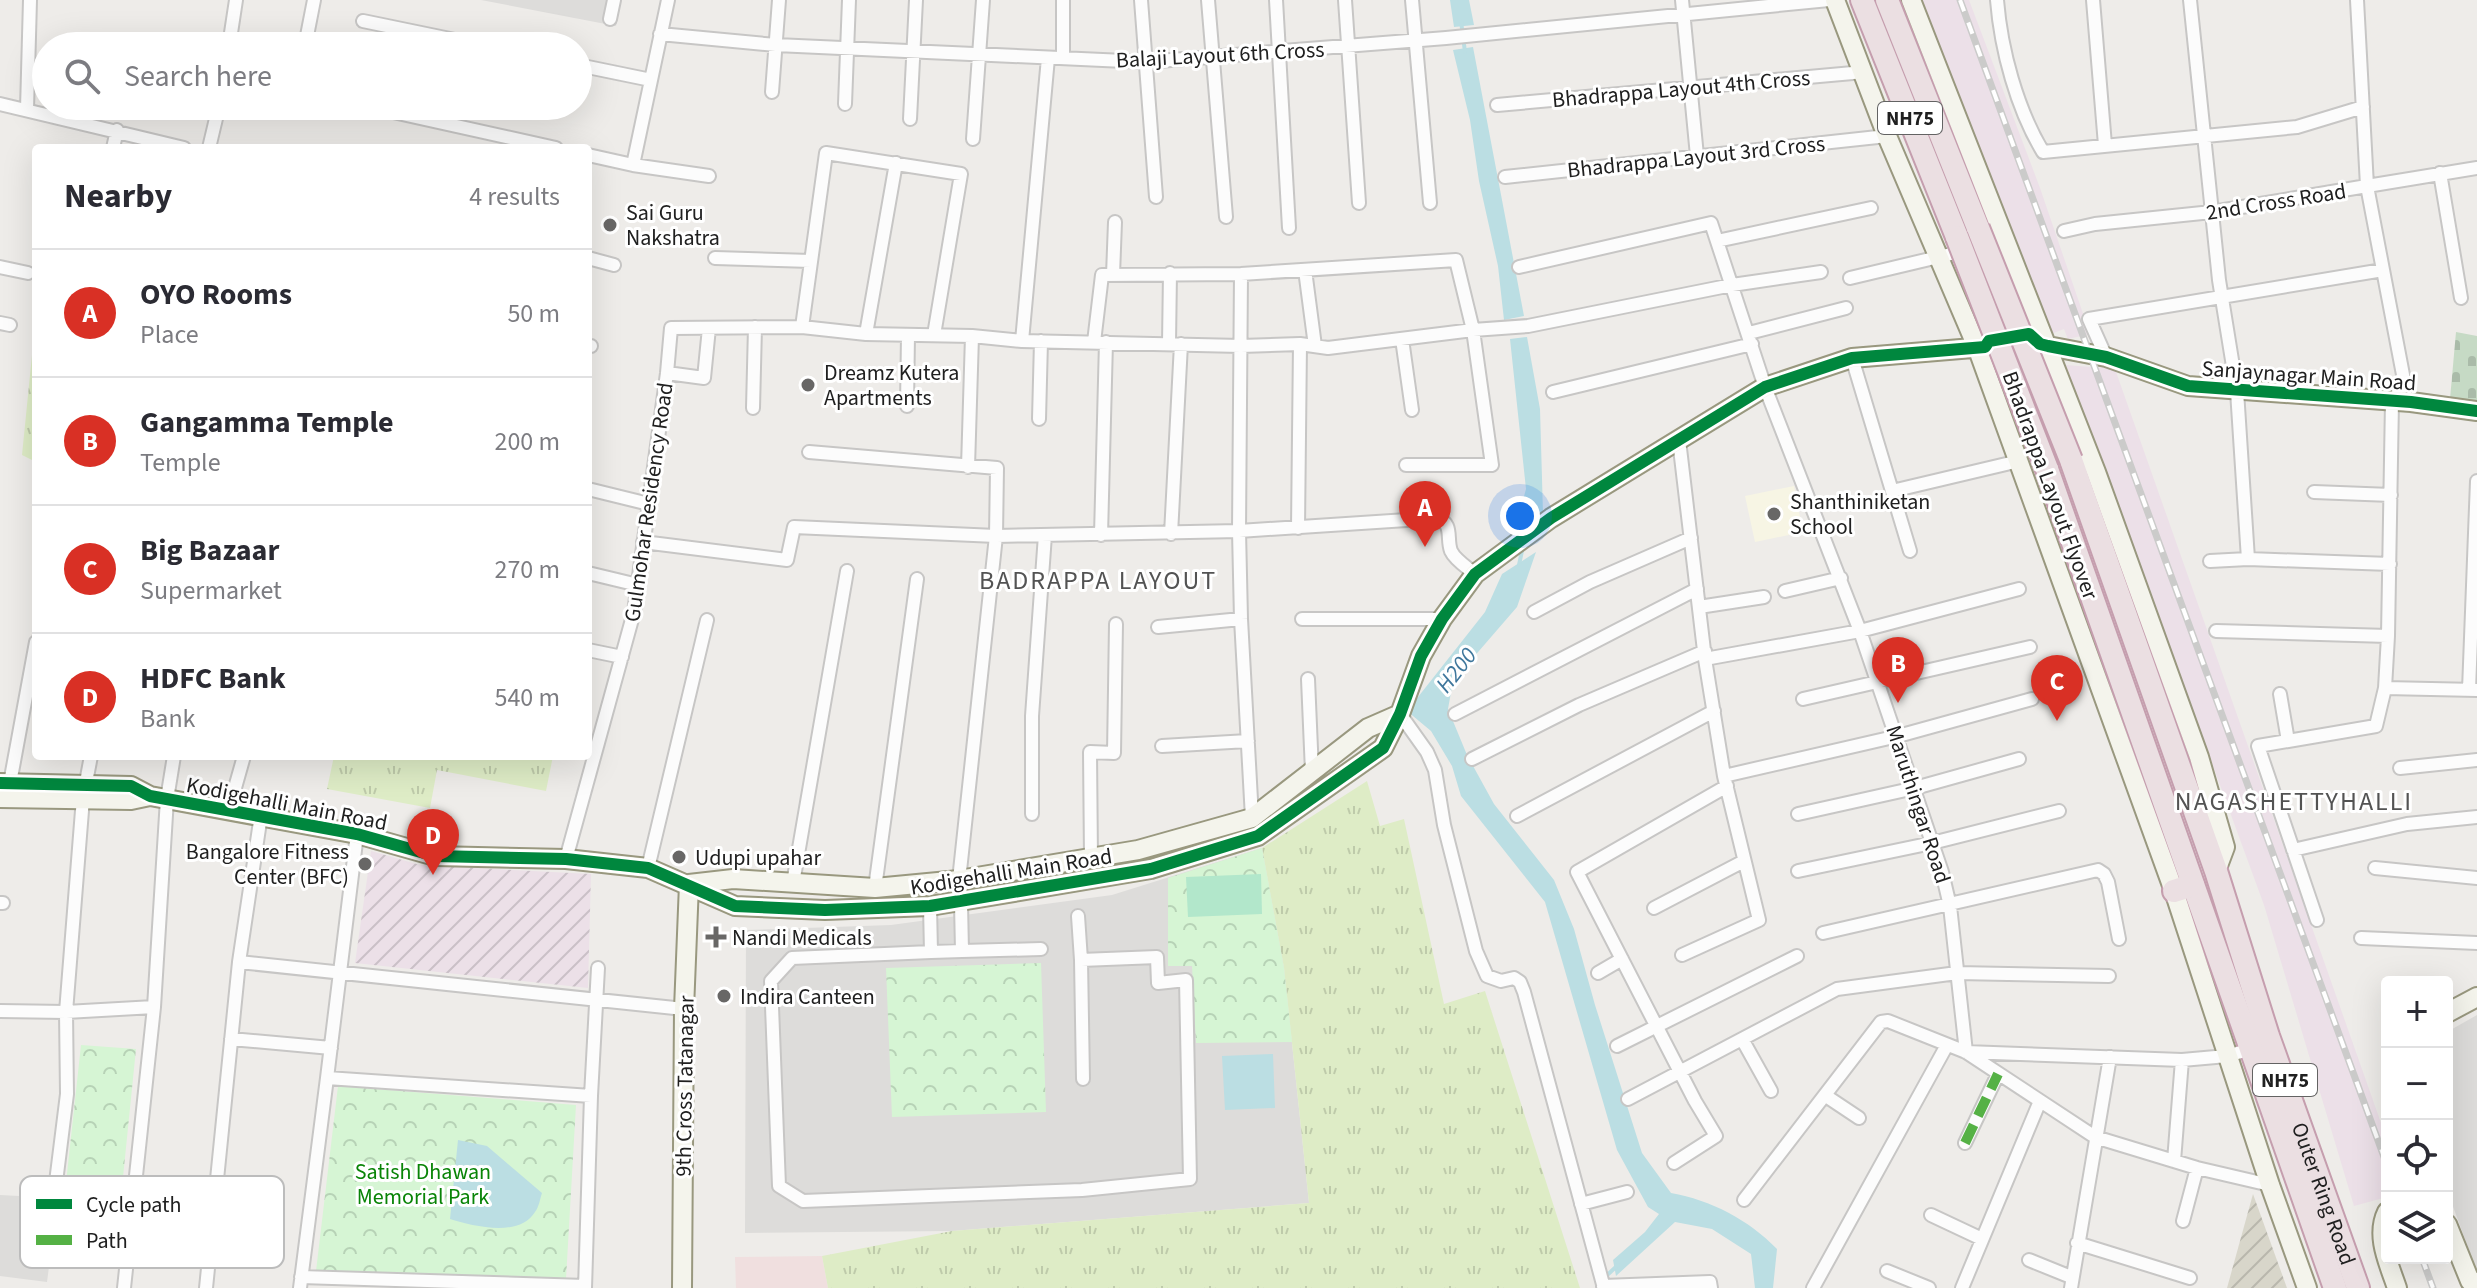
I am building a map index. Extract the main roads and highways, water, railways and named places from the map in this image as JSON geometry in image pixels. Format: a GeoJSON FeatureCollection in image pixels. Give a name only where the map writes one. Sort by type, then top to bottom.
{"type":"FeatureCollection","features":[{"type":"Feature","properties":{"kind":"highway","name":"Bhadrappa Layout Flyover"},"geometry":{"type":"LineString","coordinates":[[1862,0],[2047,469],[2184,888]]}},
{"type":"Feature","properties":{"kind":"highway","name":"Bhadrappa Layout Flyover"},"geometry":{"type":"LineString","coordinates":[[1887,0],[2071,460],[2216,871]]}},
{"type":"Feature","properties":{"kind":"highway","name":"Outer Ring Road"},"geometry":{"type":"LineString","coordinates":[[2216,871],[2268,1036],[2358,1288]]}},
{"type":"Feature","properties":{"kind":"highway","name":"Outer Ring Road"},"geometry":{"type":"LineString","coordinates":[[2184,888],[2251,1049],[2335,1288]]}},
{"type":"Feature","properties":{"kind":"water"},"geometry":{"type":"Polygon","coordinates":[[[1450,0],[1469,0],[1474,25],[1454,27],[1450,0]]]}},
{"type":"Feature","properties":{"kind":"water"},"geometry":{"type":"Polygon","coordinates":[[[1473,47],[1524,316],[1504,320],[1498,266],[1453,50],[1473,47]]]}},
{"type":"Feature","properties":{"kind":"water"},"geometry":{"type":"Polygon","coordinates":[[[1527,337],[1540,409],[1543,513],[1515,529],[1526,489],[1510,339],[1527,337]]]}},
{"type":"Feature","properties":{"kind":"water"},"geometry":{"type":"Polygon","coordinates":[[[1536,552],[1517,607],[1453,681],[1448,709],[1467,755],[1494,804],[1554,880],[1574,929],[1642,1153],[1671,1193],[1728,1213],[1754,1229],[1777,1249],[1773,1288],[1755,1288],[1751,1254],[1712,1229],[1675,1222],[1616,1276],[1613,1260],[1645,1232],[1659,1214],[1648,1207],[1617,1150],[1545,902],[1461,796],[1452,766],[1431,731],[1407,711],[1485,612],[1502,574],[1536,552]]]}},
{"type":"Feature","properties":{"kind":"water"},"geometry":{"type":"Polygon","coordinates":[[[1273,1054],[1275,1108],[1225,1110],[1222,1056],[1273,1054]]]}},
{"type":"Feature","properties":{"kind":"water"},"geometry":{"type":"Polygon","coordinates":[[[458,1140],[487,1146],[542,1193],[536,1210],[528,1220],[518,1225],[495,1228],[450,1219],[458,1140]]]}},
{"type":"Feature","properties":{"kind":"waterway","name":"H200"},"geometry":{"type":"LineString","coordinates":[[1461,21],[1465,52]]}},
{"type":"Feature","properties":{"kind":"waterway","name":"H200"},"geometry":{"type":"LineString","coordinates":[[1519,565],[1523,546]]}},
{"type":"Feature","properties":{"kind":"waterway"},"geometry":{"type":"LineString","coordinates":[[1604,1278],[1618,1265]]}},
{"type":"Feature","properties":{"kind":"railway"},"geometry":{"type":"LineString","coordinates":[[1960,0],[2381,1149]]}},
{"type":"Feature","properties":{"kind":"railway"},"geometry":{"type":"LineString","coordinates":[[2424,1264],[2433,1288]]}},
{"type":"Feature","properties":{"kind":"place","name":"Sai Guru Nakshatra"},"geometry":{"type":"Point","coordinates":[610,225]}},
{"type":"Feature","properties":{"kind":"place","name":"Dreamz Kutera Apartments"},"geometry":{"type":"Point","coordinates":[808,385]}},
{"type":"Feature","properties":{"kind":"place","name":"Shanthiniketan School"},"geometry":{"type":"Point","coordinates":[1774,514]}},
{"type":"Feature","properties":{"kind":"place","name":"OYO Rooms"},"geometry":{"type":"Point","coordinates":[1425,547]}},
{"type":"Feature","properties":{"kind":"place","name":"Gangamma Temple"},"geometry":{"type":"Point","coordinates":[1898,703]}},
{"type":"Feature","properties":{"kind":"place","name":"Big Bazaar"},"geometry":{"type":"Point","coordinates":[2057,721]}},
{"type":"Feature","properties":{"kind":"place","name":"Udupi upahar"},"geometry":{"type":"Point","coordinates":[679,857]}},
{"type":"Feature","properties":{"kind":"place","name":"Bangalore Fitness Center (BFC)"},"geometry":{"type":"Point","coordinates":[365,864]}},
{"type":"Feature","properties":{"kind":"place","name":"HDFC Bank"},"geometry":{"type":"Point","coordinates":[433,875]}},
{"type":"Feature","properties":{"kind":"place","name":"Nandi Medicals"},"geometry":{"type":"Point","coordinates":[716,937]}},
{"type":"Feature","properties":{"kind":"place","name":"Indira Canteen"},"geometry":{"type":"Point","coordinates":[724,996]}},
{"type":"Feature","properties":{"kind":"district","name":"BADRAPPA LAYOUT"},"geometry":{"type":"Point","coordinates":[1098,580]}},
{"type":"Feature","properties":{"kind":"district","name":"NAGASHETTYHALLI"},"geometry":{"type":"Point","coordinates":[2294,801]}},
{"type":"Feature","properties":{"kind":"park label","name":"Satish Dhawan Memorial Park"},"geometry":{"type":"Point","coordinates":[423,1184]}}]}
